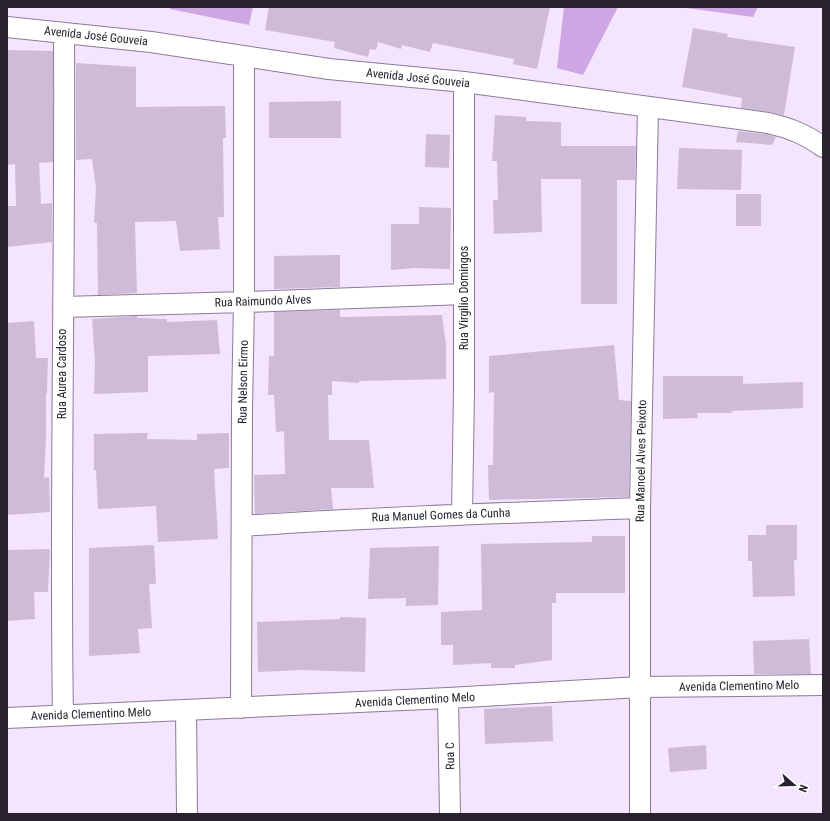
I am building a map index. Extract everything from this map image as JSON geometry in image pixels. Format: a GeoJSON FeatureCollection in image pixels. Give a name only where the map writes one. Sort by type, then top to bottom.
{"type":"FeatureCollection","features":[{"type":"Feature","properties":{"kind":"street","name":"Avenida José Gouveia"},"geometry":{"type":"LineString","coordinates":[[7,27],[151,42],[244,57],[379,74],[464,82],[768,123],[790,128],[808,136],[823,147]]}},
{"type":"Feature","properties":{"kind":"street","name":"Rua Aurea Cardoso"},"geometry":{"type":"LineString","coordinates":[[63,715],[64,33]]}},
{"type":"Feature","properties":{"kind":"street","name":"Rua Nelson Eirmo"},"geometry":{"type":"LineString","coordinates":[[241,708],[244,57]]}},
{"type":"Feature","properties":{"kind":"street","name":"Rua Virgilio Domingos"},"geometry":{"type":"LineString","coordinates":[[462,514],[464,390],[464,82]]}},
{"type":"Feature","properties":{"kind":"street","name":"Rua Manoel Alves Peixoto"},"geometry":{"type":"LineString","coordinates":[[640,814],[640,508],[648,107]]}},
{"type":"Feature","properties":{"kind":"street","name":"Rua Raimundo Alves"},"geometry":{"type":"LineString","coordinates":[[63,307],[464,294]]}},
{"type":"Feature","properties":{"kind":"street","name":"Rua Manuel Gomes da Cunha"},"geometry":{"type":"LineString","coordinates":[[242,526],[462,514],[640,508]]}},
{"type":"Feature","properties":{"kind":"street","name":"Avenida Clementino Melo"},"geometry":{"type":"LineString","coordinates":[[7,718],[448,698],[640,687],[823,685]]}},
{"type":"Feature","properties":{"kind":"street","name":"Rua C"},"geometry":{"type":"LineString","coordinates":[[448,698],[450,814]]}},
{"type":"Feature","properties":{"kind":"street"},"geometry":{"type":"LineString","coordinates":[[186,710],[187,814]]}},
{"type":"Feature","properties":{"kind":"shaded area"},"geometry":{"type":"Polygon","coordinates":[[[170,7],[253,7],[249,25],[170,9],[170,7]]]}},
{"type":"Feature","properties":{"kind":"shaded area"},"geometry":{"type":"Polygon","coordinates":[[[564,7],[618,7],[583,75],[557,68],[564,7]]]}},
{"type":"Feature","properties":{"kind":"shaded area"},"geometry":{"type":"Polygon","coordinates":[[[679,7],[758,7],[753,17],[679,7]]]}},
{"type":"Feature","properties":{"kind":"building"},"geometry":{"type":"Polygon","coordinates":[[[269,7],[550,7],[537,69],[513,64],[514,59],[433,43],[430,52],[402,45],[401,49],[378,42],[376,50],[370,49],[368,57],[334,48],[335,42],[265,30],[269,7]]]}},
{"type":"Feature","properties":{"kind":"building"},"geometry":{"type":"Polygon","coordinates":[[[693,28],[728,34],[727,37],[795,47],[784,115],[741,108],[742,98],[682,87],[693,28]]]}},
{"type":"Feature","properties":{"kind":"building"},"geometry":{"type":"Polygon","coordinates":[[[7,50],[53,51],[53,162],[39,163],[41,204],[52,203],[52,242],[7,247],[7,206],[16,206],[15,164],[7,165],[7,50]]]}},
{"type":"Feature","properties":{"kind":"building"},"geometry":{"type":"Polygon","coordinates":[[[76,63],[136,67],[136,107],[225,106],[226,138],[223,138],[224,217],[218,217],[220,249],[180,251],[176,221],[135,222],[137,293],[98,295],[97,223],[94,223],[96,188],[92,159],[76,160],[76,63]]]}},
{"type":"Feature","properties":{"kind":"building"},"geometry":{"type":"Polygon","coordinates":[[[341,101],[341,138],[269,138],[269,102],[341,101]]]}},
{"type":"Feature","properties":{"kind":"building"},"geometry":{"type":"Polygon","coordinates":[[[495,115],[526,117],[526,121],[561,122],[561,146],[636,146],[635,180],[617,180],[617,304],[581,304],[581,179],[541,179],[542,232],[494,234],[493,200],[498,200],[497,161],[492,161],[495,115]]]}},
{"type":"Feature","properties":{"kind":"building"},"geometry":{"type":"Polygon","coordinates":[[[738,131],[766,134],[776,137],[772,145],[736,142],[738,131]]]}},
{"type":"Feature","properties":{"kind":"building"},"geometry":{"type":"Polygon","coordinates":[[[426,134],[450,135],[449,168],[425,167],[426,134]]]}},
{"type":"Feature","properties":{"kind":"building"},"geometry":{"type":"Polygon","coordinates":[[[679,148],[742,150],[741,190],[677,189],[679,148]]]}},
{"type":"Feature","properties":{"kind":"building"},"geometry":{"type":"Polygon","coordinates":[[[736,194],[761,194],[761,226],[736,226],[736,194]]]}},
{"type":"Feature","properties":{"kind":"building"},"geometry":{"type":"Polygon","coordinates":[[[419,207],[451,208],[450,269],[414,268],[391,270],[391,224],[419,224],[419,207]]]}},
{"type":"Feature","properties":{"kind":"building"},"geometry":{"type":"Polygon","coordinates":[[[340,255],[340,287],[274,289],[274,256],[340,255]]]}},
{"type":"Feature","properties":{"kind":"building"},"geometry":{"type":"Polygon","coordinates":[[[340,310],[340,317],[442,315],[446,345],[446,379],[359,381],[359,383],[332,381],[332,395],[328,395],[329,440],[369,440],[374,488],[331,488],[333,509],[255,514],[254,475],[285,474],[284,431],[276,432],[274,395],[268,395],[269,356],[274,356],[274,312],[340,310]]]}},
{"type":"Feature","properties":{"kind":"building"},"geometry":{"type":"Polygon","coordinates":[[[137,316],[137,318],[167,319],[167,322],[217,320],[220,354],[148,356],[148,392],[94,394],[95,361],[92,319],[137,316]]]}},
{"type":"Feature","properties":{"kind":"building"},"geometry":{"type":"Polygon","coordinates":[[[34,321],[36,358],[48,358],[44,478],[49,477],[50,512],[7,515],[7,323],[34,321]]]}},
{"type":"Feature","properties":{"kind":"building"},"geometry":{"type":"Polygon","coordinates":[[[614,345],[619,400],[631,401],[629,497],[489,500],[488,465],[493,465],[494,392],[489,393],[489,356],[614,345]]]}},
{"type":"Feature","properties":{"kind":"building"},"geometry":{"type":"Polygon","coordinates":[[[663,376],[743,376],[743,384],[803,382],[803,408],[731,411],[732,413],[697,413],[698,418],[663,419],[663,376]]]}},
{"type":"Feature","properties":{"kind":"building"},"geometry":{"type":"Polygon","coordinates":[[[148,433],[147,439],[197,440],[197,434],[229,433],[229,468],[214,469],[218,539],[158,542],[156,506],[98,509],[96,470],[94,470],[94,434],[148,433]]]}},
{"type":"Feature","properties":{"kind":"building"},"geometry":{"type":"Polygon","coordinates":[[[766,525],[797,525],[797,560],[794,560],[795,596],[753,597],[752,561],[748,561],[748,535],[766,535],[766,525]]]}},
{"type":"Feature","properties":{"kind":"building"},"geometry":{"type":"Polygon","coordinates":[[[592,536],[625,536],[625,593],[556,593],[556,603],[552,603],[552,660],[515,665],[515,668],[491,668],[491,663],[453,665],[453,645],[441,645],[441,612],[482,610],[481,544],[592,542],[592,536]]]}},
{"type":"Feature","properties":{"kind":"building"},"geometry":{"type":"Polygon","coordinates":[[[154,545],[156,584],[149,584],[152,628],[138,629],[140,653],[89,656],[89,548],[154,545]]]}},
{"type":"Feature","properties":{"kind":"building"},"geometry":{"type":"Polygon","coordinates":[[[439,546],[438,605],[406,606],[406,598],[368,599],[370,548],[439,546]]]}},
{"type":"Feature","properties":{"kind":"building"},"geometry":{"type":"Polygon","coordinates":[[[50,549],[48,592],[34,592],[35,619],[7,621],[7,550],[50,549]]]}},
{"type":"Feature","properties":{"kind":"building"},"geometry":{"type":"Polygon","coordinates":[[[340,617],[366,618],[365,672],[302,670],[258,672],[257,622],[340,619],[340,617]]]}},
{"type":"Feature","properties":{"kind":"building"},"geometry":{"type":"Polygon","coordinates":[[[809,639],[811,674],[754,674],[753,641],[809,639]]]}},
{"type":"Feature","properties":{"kind":"building"},"geometry":{"type":"Polygon","coordinates":[[[552,706],[553,741],[485,744],[484,709],[552,706]]]}},
{"type":"Feature","properties":{"kind":"building"},"geometry":{"type":"Polygon","coordinates":[[[706,745],[707,769],[670,772],[668,748],[706,745]]]}}]}
